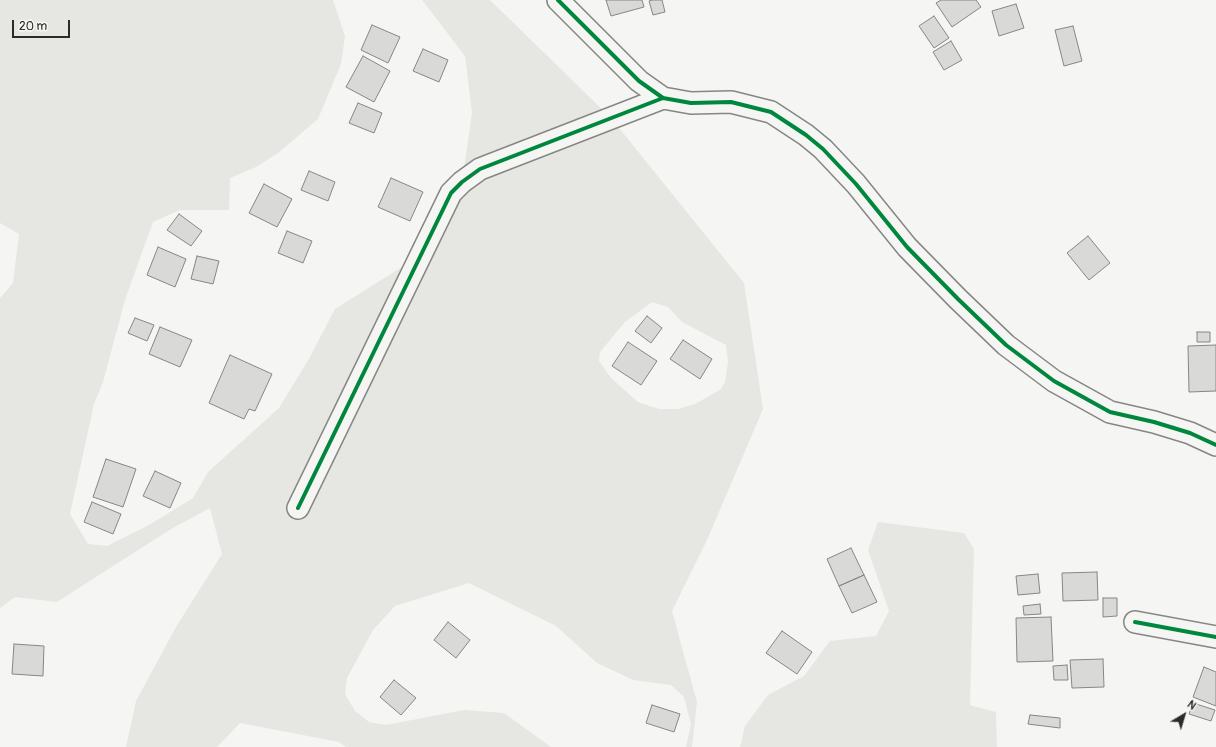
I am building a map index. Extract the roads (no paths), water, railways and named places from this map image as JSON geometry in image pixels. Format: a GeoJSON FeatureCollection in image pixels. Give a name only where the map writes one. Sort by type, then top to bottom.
{"type":"FeatureCollection","features":[{"type":"Feature","properties":{"kind":"street"},"geometry":{"type":"LineString","coordinates":[[558,0],[639,81],[663,98],[691,103],[732,102],[771,112],[806,135],[823,149],[856,184],[906,247],[958,299],[1006,345],[1054,381],[1110,412],[1161,424],[1190,433],[1216,445]]}},
{"type":"Feature","properties":{"kind":"street"},"geometry":{"type":"LineString","coordinates":[[298,508],[451,193],[462,182],[480,169],[663,98]]}},
{"type":"Feature","properties":{"kind":"street"},"geometry":{"type":"LineString","coordinates":[[1135,622],[1216,638]]}}]}
